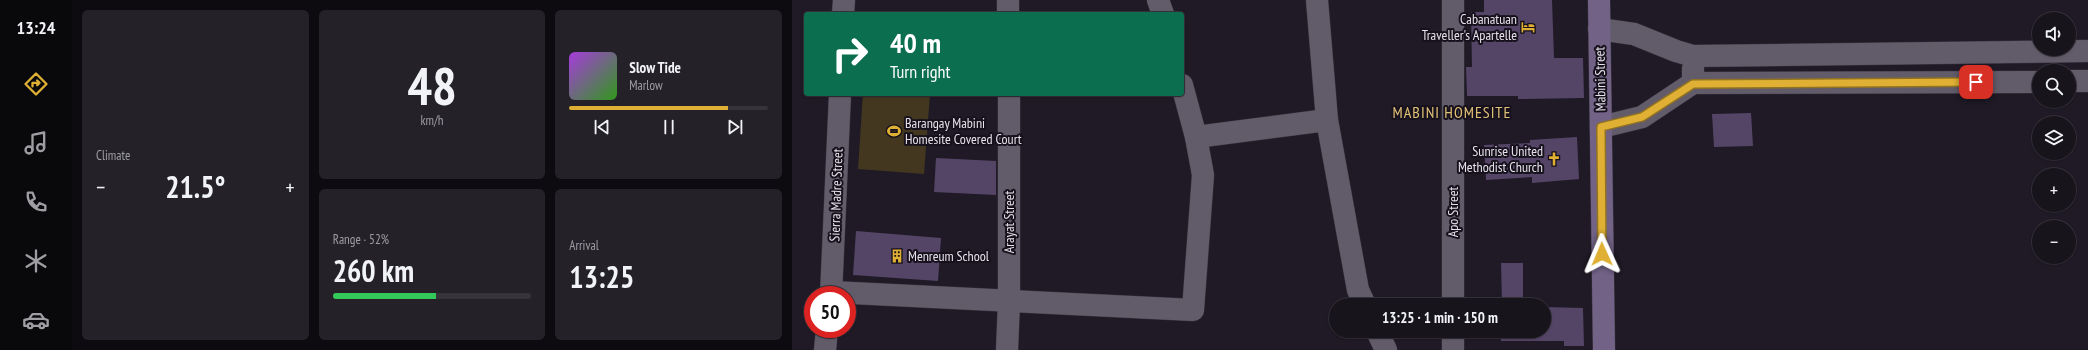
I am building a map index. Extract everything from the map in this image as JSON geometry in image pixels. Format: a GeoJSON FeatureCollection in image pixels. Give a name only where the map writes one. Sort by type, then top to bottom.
{"type":"FeatureCollection","features":[{"type":"Feature","properties":{"kind":"main road","name":"Mabini Street"},"geometry":{"type":"LineString","coordinates":[[1599,0],[1604,350]]}},
{"type":"Feature","properties":{"kind":"street"},"geometry":{"type":"LineString","coordinates":[[843,12],[844,0]]}},
{"type":"Feature","properties":{"kind":"street"},"geometry":{"type":"LineString","coordinates":[[1008,0],[1008,12]]}},
{"type":"Feature","properties":{"kind":"street"},"geometry":{"type":"LineString","coordinates":[[1158,0],[1162,12]]}},
{"type":"Feature","properties":{"kind":"street"},"geometry":{"type":"LineString","coordinates":[[1317,0],[1327,120],[1358,290],[1362,298]]}},
{"type":"Feature","properties":{"kind":"street","name":"Apo Street"},"geometry":{"type":"LineString","coordinates":[[1452,0],[1453,298]]}},
{"type":"Feature","properties":{"kind":"street"},"geometry":{"type":"LineString","coordinates":[[1599,29],[1634,34],[1676,51],[1693,56],[2088,51]]}},
{"type":"Feature","properties":{"kind":"street"},"geometry":{"type":"LineString","coordinates":[[1693,56],[1693,84]]}},
{"type":"Feature","properties":{"kind":"street"},"geometry":{"type":"LineString","coordinates":[[2076,81],[2088,81]]}},
{"type":"Feature","properties":{"kind":"street"},"geometry":{"type":"LineString","coordinates":[[1601,127],[1642,117],[1693,84],[2032,82]]}},
{"type":"Feature","properties":{"kind":"street"},"geometry":{"type":"LineString","coordinates":[[856,294],[1193,310],[1203,175],[1196,137],[1184,92]]}},
{"type":"Feature","properties":{"kind":"street","name":"Sierra Madre Street"},"geometry":{"type":"LineString","coordinates":[[832,286],[840,96]]}},
{"type":"Feature","properties":{"kind":"street","name":"Arayat Street"},"geometry":{"type":"LineString","coordinates":[[1006,350],[1009,302],[1008,96]]}},
{"type":"Feature","properties":{"kind":"street"},"geometry":{"type":"LineString","coordinates":[[1196,137],[1327,120]]}},
{"type":"Feature","properties":{"kind":"street"},"geometry":{"type":"LineString","coordinates":[[825,350],[826,338]]}},
{"type":"Feature","properties":{"kind":"street"},"geometry":{"type":"LineString","coordinates":[[1380,338],[1386,350]]}},
{"type":"Feature","properties":{"kind":"street"},"geometry":{"type":"LineString","coordinates":[[1453,338],[1453,350]]}},
{"type":"Feature","properties":{"kind":"shaded area","name":"Barangay Mabini Homesite Covered Court"},"geometry":{"type":"Polygon","coordinates":[[[863,96],[930,96],[924,174],[858,169],[863,96]]]}},
{"type":"Feature","properties":{"kind":"building"},"geometry":{"type":"Polygon","coordinates":[[[1484,0],[1552,0],[1554,58],[1583,58],[1584,98],[1518,99],[1518,96],[1467,96],[1466,67],[1472,67],[1471,12],[1484,12],[1484,0]]]}},
{"type":"Feature","properties":{"kind":"building"},"geometry":{"type":"Polygon","coordinates":[[[1751,113],[1753,146],[1714,147],[1712,114],[1751,113]]]}},
{"type":"Feature","properties":{"kind":"building"},"geometry":{"type":"Polygon","coordinates":[[[1577,137],[1579,179],[1532,183],[1532,177],[1486,180],[1484,145],[1530,143],[1530,140],[1577,137]]]}},
{"type":"Feature","properties":{"kind":"building"},"geometry":{"type":"Polygon","coordinates":[[[936,158],[996,161],[996,195],[934,192],[936,158]]]}},
{"type":"Feature","properties":{"kind":"building","name":"Menreum School"},"geometry":{"type":"Polygon","coordinates":[[[856,231],[941,238],[938,281],[853,275],[856,231]]]}},
{"type":"Feature","properties":{"kind":"building"},"geometry":{"type":"Polygon","coordinates":[[[1501,263],[1523,263],[1523,298],[1502,298],[1501,263]]]}},
{"type":"Feature","properties":{"kind":"building"},"geometry":{"type":"Polygon","coordinates":[[[1551,307],[1583,308],[1584,346],[1564,346],[1564,341],[1501,341],[1501,338],[1551,338],[1551,307]]]}},
{"type":"Feature","properties":{"kind":"place","name":"Cabanatuan Traveller's Apartelle"},"geometry":{"type":"Point","coordinates":[1528,27]}},
{"type":"Feature","properties":{"kind":"place","name":"Barangay Mabini Homesite Covered Court"},"geometry":{"type":"Point","coordinates":[894,131]}},
{"type":"Feature","properties":{"kind":"place","name":"Sunrise United Methodist Church"},"geometry":{"type":"Point","coordinates":[1554,159]}},
{"type":"Feature","properties":{"kind":"place","name":"Menreum School"},"geometry":{"type":"Point","coordinates":[897,256]}},
{"type":"Feature","properties":{"kind":"district","name":"MABINI HOMESITE"},"geometry":{"type":"Point","coordinates":[1452,112]}},
{"type":"Feature","properties":{"kind":"route"},"geometry":{"type":"LineString","coordinates":[[1602,254],[1601,127],[1642,117],[1693,84],[1976,82]]}}]}
